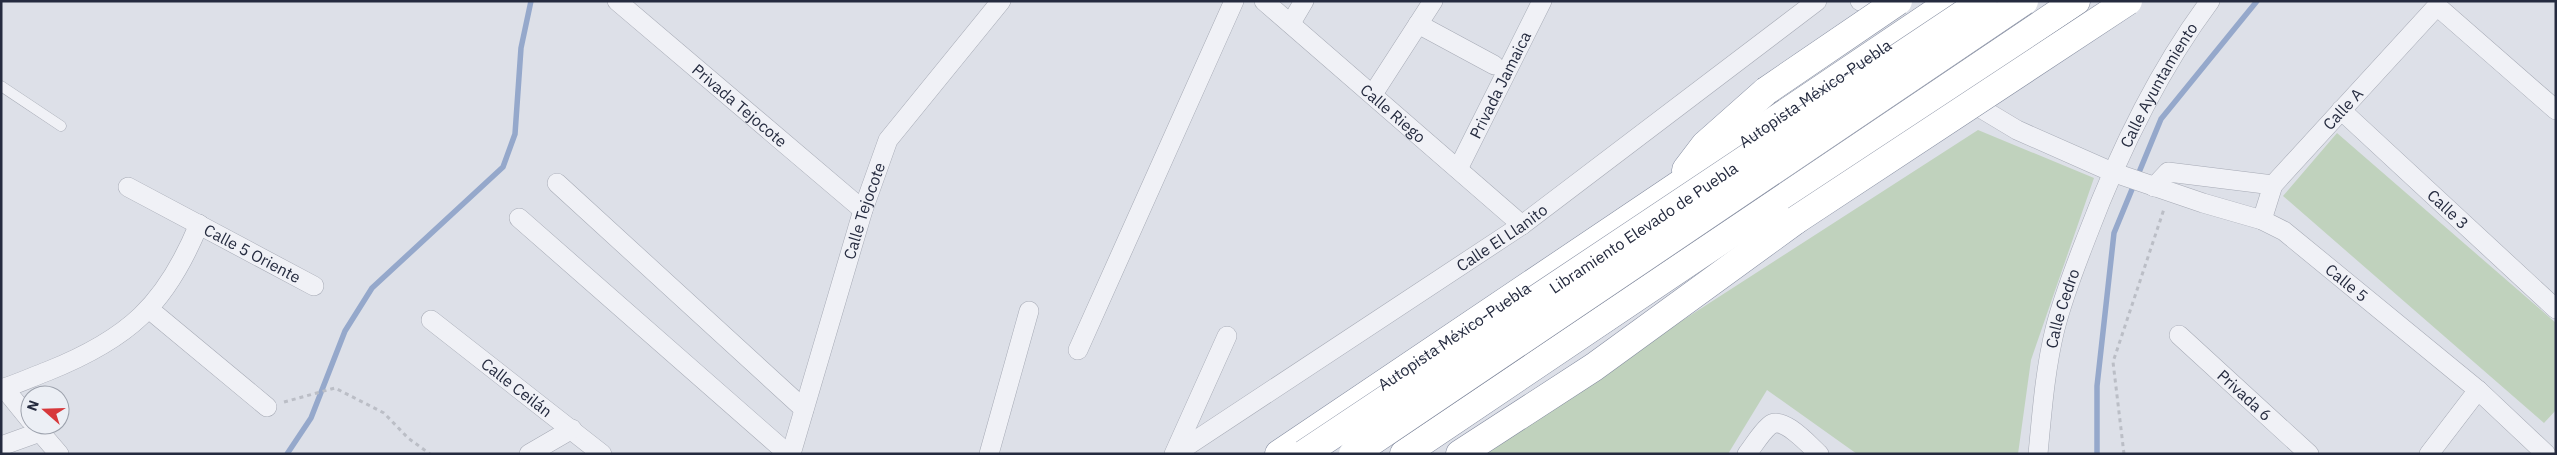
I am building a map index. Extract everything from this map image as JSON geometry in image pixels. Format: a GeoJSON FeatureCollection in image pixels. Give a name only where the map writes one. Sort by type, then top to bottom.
{"type":"FeatureCollection","features":[{"type":"Feature","properties":{"kind":"highway"},"geometry":{"type":"LineString","coordinates":[[1672,189],[1705,145],[1766,91],[1898,1]]}},
{"type":"Feature","properties":{"kind":"highway","name":"Autopista México-Puebla"},"geometry":{"type":"LineString","coordinates":[[1279,454],[1952,1]]}},
{"type":"Feature","properties":{"kind":"highway","name":"Libramiento Elevado de Puebla"},"geometry":{"type":"LineString","coordinates":[[1304,454],[1983,1]]}},
{"type":"Feature","properties":{"kind":"highway","name":"Libramiento Elevado de Puebla"},"geometry":{"type":"LineString","coordinates":[[1353,454],[2024,1]]}},
{"type":"Feature","properties":{"kind":"highway"},"geometry":{"type":"LineString","coordinates":[[1404,454],[2076,1]]}},
{"type":"Feature","properties":{"kind":"highway"},"geometry":{"type":"LineString","coordinates":[[1460,454],[1594,367],[1796,220],[2128,1]]}},
{"type":"Feature","properties":{"kind":"street","name":"Privada Tejocote"},"geometry":{"type":"LineString","coordinates":[[617,1],[863,210]]}},
{"type":"Feature","properties":{"kind":"street","name":"Calle Tejocote"},"geometry":{"type":"LineString","coordinates":[[790,454],[863,210],[888,140],[1000,1]]}},
{"type":"Feature","properties":{"kind":"street"},"geometry":{"type":"LineString","coordinates":[[1078,350],[1234,1]]}},
{"type":"Feature","properties":{"kind":"street","name":"Calle Riego"},"geometry":{"type":"LineString","coordinates":[[1264,1],[1522,225]]}},
{"type":"Feature","properties":{"kind":"street"},"geometry":{"type":"LineString","coordinates":[[1290,24],[1304,1]]}},
{"type":"Feature","properties":{"kind":"street"},"geometry":{"type":"LineString","coordinates":[[1373,94],[1432,1]]}},
{"type":"Feature","properties":{"kind":"street","name":"Privada Jamaica"},"geometry":{"type":"LineString","coordinates":[[1458,169],[1542,1]]}},
{"type":"Feature","properties":{"kind":"street","name":"Calle El Llanito"},"geometry":{"type":"LineString","coordinates":[[1174,454],[1522,225],[1817,1]]}},
{"type":"Feature","properties":{"kind":"street","name":"Calle Ayuntamiento"},"geometry":{"type":"LineString","coordinates":[[2117,174],[2150,96],[2210,1]]}},
{"type":"Feature","properties":{"kind":"street","name":"Calle A"},"geometry":{"type":"LineString","coordinates":[[2262,220],[2273,185],[2437,6],[2556,110]]}},
{"type":"Feature","properties":{"kind":"street"},"geometry":{"type":"LineString","coordinates":[[1418,24],[1494,65]]}},
{"type":"Feature","properties":{"kind":"street","name":"Calle 5"},"geometry":{"type":"LineString","coordinates":[[1982,109],[2017,130],[2117,174],[2262,220],[2284,231],[2478,390],[2546,454]]}},
{"type":"Feature","properties":{"kind":"street","name":"Calle 3"},"geometry":{"type":"LineString","coordinates":[[2341,110],[2556,309]]}},
{"type":"Feature","properties":{"kind":"street"},"geometry":{"type":"LineString","coordinates":[[2158,188],[2168,172],[2273,185]]}},
{"type":"Feature","properties":{"kind":"street","name":"Calle Cedro"},"geometry":{"type":"LineString","coordinates":[[2038,454],[2045,384],[2055,330],[2065,294],[2117,174]]}},
{"type":"Feature","properties":{"kind":"street"},"geometry":{"type":"LineString","coordinates":[[557,183],[804,409]]}},
{"type":"Feature","properties":{"kind":"street"},"geometry":{"type":"LineString","coordinates":[[128,187],[199,224]]}},
{"type":"Feature","properties":{"kind":"street"},"geometry":{"type":"LineString","coordinates":[[519,218],[790,454]]}},
{"type":"Feature","properties":{"kind":"street","name":"Calle 5 Oriente"},"geometry":{"type":"LineString","coordinates":[[3,388],[97,349],[120,335],[149,309],[166,289],[199,224],[314,286]]}},
{"type":"Feature","properties":{"kind":"street"},"geometry":{"type":"LineString","coordinates":[[149,309],[273,406]]}},
{"type":"Feature","properties":{"kind":"street"},"geometry":{"type":"LineString","coordinates":[[989,454],[1029,311]]}},
{"type":"Feature","properties":{"kind":"street","name":"Calle Ceilán"},"geometry":{"type":"LineString","coordinates":[[431,320],[602,454]]}},
{"type":"Feature","properties":{"kind":"street"},"geometry":{"type":"LineString","coordinates":[[1174,454],[1227,336]]}},
{"type":"Feature","properties":{"kind":"street","name":"Privada 6"},"geometry":{"type":"LineString","coordinates":[[2179,336],[2309,454]]}},
{"type":"Feature","properties":{"kind":"street"},"geometry":{"type":"LineString","coordinates":[[3,388],[20,408]]}},
{"type":"Feature","properties":{"kind":"street"},"geometry":{"type":"LineString","coordinates":[[2429,454],[2478,390]]}},
{"type":"Feature","properties":{"kind":"street"},"geometry":{"type":"LineString","coordinates":[[1747,454],[1770,425],[1778,422],[1786,425],[1819,454]]}},
{"type":"Feature","properties":{"kind":"street"},"geometry":{"type":"LineString","coordinates":[[530,454],[572,429]]}},
{"type":"Feature","properties":{"kind":"street"},"geometry":{"type":"LineString","coordinates":[[1,446],[20,435]]}},
{"type":"Feature","properties":{"kind":"street"},"geometry":{"type":"LineString","coordinates":[[43,435],[60,454]]}},
{"type":"Feature","properties":{"kind":"lane"},"geometry":{"type":"LineString","coordinates":[[1,86],[61,126]]}},
{"type":"Feature","properties":{"kind":"path"},"geometry":{"type":"LineString","coordinates":[[2124,454],[2113,362],[2158,188]]}},
{"type":"Feature","properties":{"kind":"path"},"geometry":{"type":"LineString","coordinates":[[273,406],[335,388],[384,413],[408,438],[430,454]]}},
{"type":"Feature","properties":{"kind":"green space"},"geometry":{"type":"Polygon","coordinates":[[[1978,130],[2094,178],[2031,360],[2018,454],[1857,454],[1767,390],[1728,454],[1475,454],[1978,130]]]}},
{"type":"Feature","properties":{"kind":"green space"},"geometry":{"type":"Polygon","coordinates":[[[2337,133],[2556,323],[2556,410],[2544,423],[2283,196],[2337,133]]]}},
{"type":"Feature","properties":{"kind":"waterway"},"geometry":{"type":"LineString","coordinates":[[287,454],[311,418],[345,331],[372,288],[503,167],[515,134],[521,48],[531,1]]}},
{"type":"Feature","properties":{"kind":"waterway"},"geometry":{"type":"LineString","coordinates":[[2097,454],[2097,386],[2114,233],[2161,119],[2257,1]]}}]}
